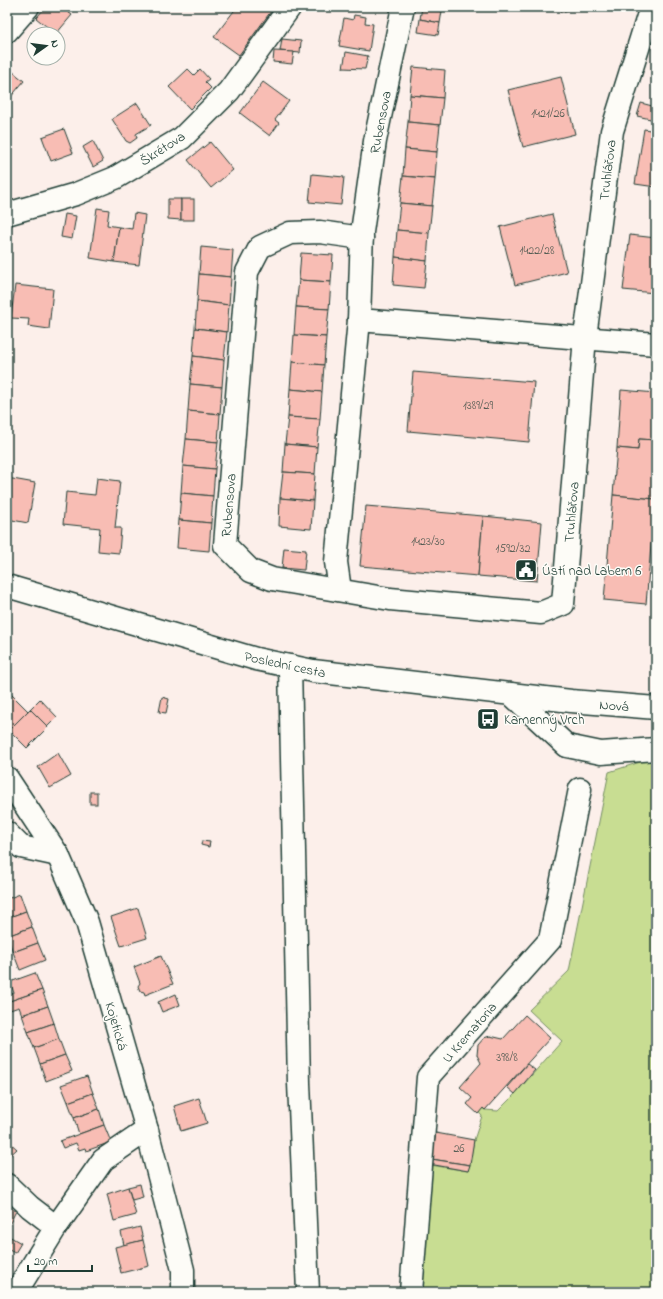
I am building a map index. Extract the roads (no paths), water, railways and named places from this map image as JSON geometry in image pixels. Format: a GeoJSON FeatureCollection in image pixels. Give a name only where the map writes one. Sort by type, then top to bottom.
{"type":"FeatureCollection","features":[{"type":"Feature","properties":{"kind":"street"},"geometry":{"type":"LineString","coordinates":[[7,31],[28,7]]}},
{"type":"Feature","properties":{"kind":"street","name":"Škrétova"},"geometry":{"type":"LineString","coordinates":[[7,214],[76,194],[115,178],[182,138],[229,91],[290,7]]}},
{"type":"Feature","properties":{"kind":"street","name":"Rubensova"},"geometry":{"type":"LineString","coordinates":[[362,238],[320,232],[290,233],[260,247],[247,272],[225,546],[251,571],[272,579],[340,590],[336,562],[359,320],[362,238],[375,141],[403,7]]}},
{"type":"Feature","properties":{"kind":"street","name":"Truhlářova"},"geometry":{"type":"LineString","coordinates":[[340,590],[390,599],[541,613],[563,604],[585,337],[612,131],[651,7]]}},
{"type":"Feature","properties":{"kind":"street"},"geometry":{"type":"LineString","coordinates":[[359,320],[585,337],[656,344]]}},
{"type":"Feature","properties":{"kind":"street","name":"Poslední cesta"},"geometry":{"type":"LineString","coordinates":[[7,586],[256,659],[313,671],[571,701]]}},
{"type":"Feature","properties":{"kind":"street"},"geometry":{"type":"LineString","coordinates":[[290,666],[299,1083],[308,1292]]}},
{"type":"Feature","properties":{"kind":"street"},"geometry":{"type":"LineString","coordinates":[[511,694],[567,746],[601,753],[656,749]]}},
{"type":"Feature","properties":{"kind":"street","name":"Nová"},"geometry":{"type":"LineString","coordinates":[[571,701],[656,708]]}},
{"type":"Feature","properties":{"kind":"street","name":"Kojetická"},"geometry":{"type":"LineString","coordinates":[[7,778],[58,855],[87,922],[147,1130],[183,1270],[183,1292]]}},
{"type":"Feature","properties":{"kind":"street","name":"U Krematoria"},"geometry":{"type":"LineString","coordinates":[[411,1292],[428,1077],[550,940],[580,789]]}},
{"type":"Feature","properties":{"kind":"street"},"geometry":{"type":"LineString","coordinates":[[7,833],[21,847],[58,855]]}},
{"type":"Feature","properties":{"kind":"street"},"geometry":{"type":"LineString","coordinates":[[16,1292],[56,1227],[103,1160],[147,1130]]}},
{"type":"Feature","properties":{"kind":"street"},"geometry":{"type":"LineString","coordinates":[[7,1185],[30,1207],[56,1227]]}},
{"type":"Feature","properties":{"kind":"place","name":"Ústí nad Labem 6"},"geometry":{"type":"Point","coordinates":[526,570]}},
{"type":"Feature","properties":{"kind":"place","name":"Kamenný Vrch"},"geometry":{"type":"Point","coordinates":[488,719]}}]}
